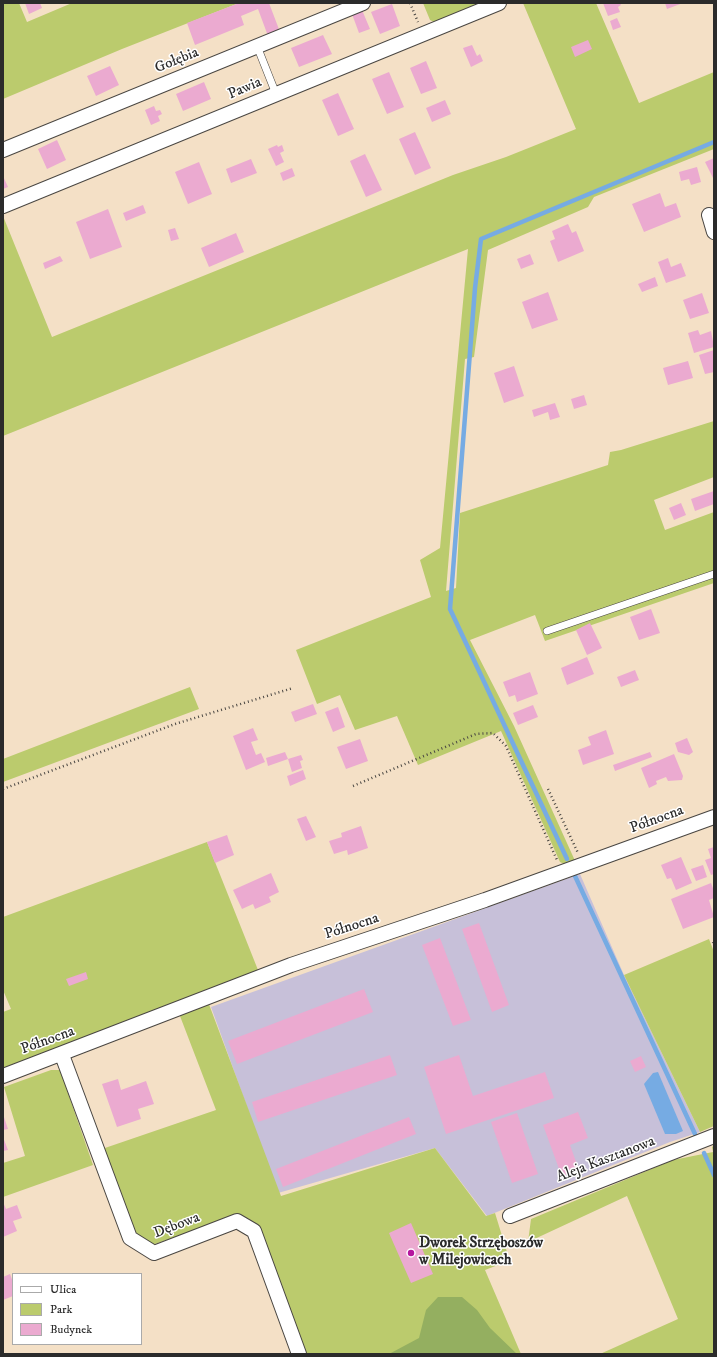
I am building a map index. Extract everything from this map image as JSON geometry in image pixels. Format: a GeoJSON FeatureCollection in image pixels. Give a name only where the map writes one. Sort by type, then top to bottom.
{"type":"FeatureCollection","features":[{"type":"Feature","properties":{"kind":"street","name":"Gołębia"},"geometry":{"type":"LineString","coordinates":[[3,150],[363,3]]}},
{"type":"Feature","properties":{"kind":"street","name":"Pawia"},"geometry":{"type":"LineString","coordinates":[[3,206],[500,3]]}},
{"type":"Feature","properties":{"kind":"street"},"geometry":{"type":"LineString","coordinates":[[710,215],[714,232]]}},
{"type":"Feature","properties":{"kind":"street","name":"Północna"},"geometry":{"type":"LineString","coordinates":[[3,1076],[62,1055],[291,965],[485,900],[714,817]]}},
{"type":"Feature","properties":{"kind":"street","name":"Dębowa"},"geometry":{"type":"LineString","coordinates":[[62,1055],[130,1238],[154,1254],[237,1221],[254,1231],[299,1354]]}},
{"type":"Feature","properties":{"kind":"street","name":"Aleja Kasztanowa"},"geometry":{"type":"LineString","coordinates":[[510,1216],[714,1136]]}},
{"type":"Feature","properties":{"kind":"lane"},"geometry":{"type":"LineString","coordinates":[[257,46],[276,94]]}},
{"type":"Feature","properties":{"kind":"lane"},"geometry":{"type":"LineString","coordinates":[[547,631],[714,574]]}},
{"type":"Feature","properties":{"kind":"path"},"geometry":{"type":"LineString","coordinates":[[410,3],[424,35]]}},
{"type":"Feature","properties":{"kind":"path"},"geometry":{"type":"LineString","coordinates":[[3,789],[174,724],[293,688]]}},
{"type":"Feature","properties":{"kind":"path"},"geometry":{"type":"LineString","coordinates":[[353,786],[476,734],[493,733],[506,746],[562,872]]}},
{"type":"Feature","properties":{"kind":"path"},"geometry":{"type":"LineString","coordinates":[[548,789],[583,864]]}},
{"type":"Feature","properties":{"kind":"shaded area"},"geometry":{"type":"Polygon","coordinates":[[[580,874],[624,975],[700,1132],[670,1142],[487,1216],[435,1148],[278,1193],[211,1007],[580,874]]]}},
{"type":"Feature","properties":{"kind":"green space"},"geometry":{"type":"Polygon","coordinates":[[[3,3],[19,3],[27,22],[72,3],[239,3],[122,49],[3,99],[3,3]]]}},
{"type":"Feature","properties":{"kind":"green space"},"geometry":{"type":"Polygon","coordinates":[[[423,3],[482,3],[436,23],[430,20],[423,3]]]}},
{"type":"Feature","properties":{"kind":"green space"},"geometry":{"type":"Polygon","coordinates":[[[523,3],[596,3],[639,103],[714,72],[714,149],[594,197],[588,207],[488,250],[474,357],[465,359],[446,591],[456,588],[460,513],[608,465],[610,452],[621,450],[714,421],[714,477],[654,500],[665,530],[714,512],[714,583],[545,641],[535,615],[470,640],[514,726],[576,863],[564,864],[560,862],[501,731],[418,765],[397,716],[355,730],[340,695],[317,704],[296,650],[431,597],[420,560],[440,548],[468,249],[3,436],[3,216],[52,337],[453,175],[506,157],[576,129],[523,3]]]}},
{"type":"Feature","properties":{"kind":"green space"},"geometry":{"type":"Polygon","coordinates":[[[190,687],[199,709],[3,782],[3,759],[190,687]]]}},
{"type":"Feature","properties":{"kind":"green space"},"geometry":{"type":"Polygon","coordinates":[[[207,842],[258,970],[204,991],[281,1196],[435,1148],[486,1216],[495,1213],[507,1252],[506,1262],[485,1270],[521,1354],[303,1354],[261,1229],[249,1219],[238,1215],[152,1245],[132,1230],[102,1149],[216,1110],[175,1003],[3,1068],[3,1012],[11,1009],[3,990],[3,917],[207,842]]]}},
{"type":"Feature","properties":{"kind":"green space"},"geometry":{"type":"Polygon","coordinates":[[[709,939],[714,952],[714,1126],[700,1132],[624,975],[709,939]]]}},
{"type":"Feature","properties":{"kind":"green space"},"geometry":{"type":"Polygon","coordinates":[[[51,1070],[60,1070],[93,1165],[3,1197],[3,1163],[25,1156],[4,1087],[51,1070]]]}},
{"type":"Feature","properties":{"kind":"green space"},"geometry":{"type":"Polygon","coordinates":[[[714,1145],[714,1354],[600,1354],[678,1319],[627,1196],[528,1242],[531,1219],[673,1160],[713,1152],[712,1147],[714,1145]]]}},
{"type":"Feature","properties":{"kind":"green space"},"geometry":{"type":"Polygon","coordinates":[[[438,1297],[462,1297],[477,1310],[490,1328],[517,1354],[389,1354],[419,1338],[426,1310],[438,1297]]]}},
{"type":"Feature","properties":{"kind":"water"},"geometry":{"type":"Polygon","coordinates":[[[658,1072],[683,1131],[676,1134],[665,1134],[644,1084],[653,1073],[658,1072]]]}},
{"type":"Feature","properties":{"kind":"building"},"geometry":{"type":"Polygon","coordinates":[[[25,3],[40,3],[42,8],[29,14],[25,3]]]}},
{"type":"Feature","properties":{"kind":"building"},"geometry":{"type":"Polygon","coordinates":[[[239,3],[269,3],[280,32],[268,36],[258,9],[241,16],[244,25],[195,45],[187,23],[239,3]]]}},
{"type":"Feature","properties":{"kind":"building"},"geometry":{"type":"Polygon","coordinates":[[[603,3],[620,3],[621,5],[618,7],[620,12],[608,16],[603,3]]]}},
{"type":"Feature","properties":{"kind":"building"},"geometry":{"type":"Polygon","coordinates":[[[665,3],[683,3],[667,9],[665,3]]]}},
{"type":"Feature","properties":{"kind":"building"},"geometry":{"type":"Polygon","coordinates":[[[392,4],[400,26],[380,34],[371,12],[392,4]]]}},
{"type":"Feature","properties":{"kind":"building"},"geometry":{"type":"Polygon","coordinates":[[[362,10],[370,29],[359,33],[352,14],[362,10]]]}},
{"type":"Feature","properties":{"kind":"building"},"geometry":{"type":"Polygon","coordinates":[[[617,18],[621,27],[613,30],[610,21],[617,18]]]}},
{"type":"Feature","properties":{"kind":"building"},"geometry":{"type":"Polygon","coordinates":[[[323,35],[332,54],[299,67],[291,48],[323,35]]]}},
{"type":"Feature","properties":{"kind":"building"},"geometry":{"type":"Polygon","coordinates":[[[588,40],[592,49],[575,57],[571,47],[588,40]]]}},
{"type":"Feature","properties":{"kind":"building"},"geometry":{"type":"Polygon","coordinates":[[[472,45],[477,56],[480,54],[483,61],[471,67],[463,48],[472,45]]]}},
{"type":"Feature","properties":{"kind":"building"},"geometry":{"type":"Polygon","coordinates":[[[426,61],[437,88],[421,94],[410,68],[426,61]]]}},
{"type":"Feature","properties":{"kind":"building"},"geometry":{"type":"Polygon","coordinates":[[[110,66],[119,85],[96,96],[87,76],[110,66]]]}},
{"type":"Feature","properties":{"kind":"building"},"geometry":{"type":"Polygon","coordinates":[[[389,72],[404,107],[387,114],[372,79],[389,72]]]}},
{"type":"Feature","properties":{"kind":"building"},"geometry":{"type":"Polygon","coordinates":[[[204,82],[211,99],[183,111],[176,94],[204,82]]]}},
{"type":"Feature","properties":{"kind":"building"},"geometry":{"type":"Polygon","coordinates":[[[338,93],[354,129],[338,136],[322,100],[338,93]]]}},
{"type":"Feature","properties":{"kind":"building"},"geometry":{"type":"Polygon","coordinates":[[[445,100],[451,114],[432,122],[426,108],[445,100]]]}},
{"type":"Feature","properties":{"kind":"building"},"geometry":{"type":"Polygon","coordinates":[[[154,106],[156,111],[160,110],[162,114],[158,116],[160,121],[151,125],[145,110],[154,106]]]}},
{"type":"Feature","properties":{"kind":"building"},"geometry":{"type":"Polygon","coordinates":[[[415,132],[431,168],[415,175],[399,139],[415,132]]]}},
{"type":"Feature","properties":{"kind":"building"},"geometry":{"type":"Polygon","coordinates":[[[57,140],[66,160],[47,169],[38,149],[57,140]]]}},
{"type":"Feature","properties":{"kind":"building"},"geometry":{"type":"Polygon","coordinates":[[[277,145],[278,147],[282,145],[284,151],[280,153],[284,162],[276,166],[268,149],[277,145]]]}},
{"type":"Feature","properties":{"kind":"building"},"geometry":{"type":"Polygon","coordinates":[[[365,154],[382,190],[366,197],[350,161],[365,154]]]}},
{"type":"Feature","properties":{"kind":"building"},"geometry":{"type":"Polygon","coordinates":[[[714,158],[714,180],[705,162],[714,158]]]}},
{"type":"Feature","properties":{"kind":"building"},"geometry":{"type":"Polygon","coordinates":[[[251,159],[257,173],[231,183],[226,169],[251,159]]]}},
{"type":"Feature","properties":{"kind":"building"},"geometry":{"type":"Polygon","coordinates":[[[199,162],[212,194],[188,204],[175,172],[199,162]]]}},
{"type":"Feature","properties":{"kind":"building"},"geometry":{"type":"Polygon","coordinates":[[[697,167],[701,182],[691,185],[689,179],[681,181],[679,172],[697,167]]]}},
{"type":"Feature","properties":{"kind":"building"},"geometry":{"type":"Polygon","coordinates":[[[292,168],[295,176],[283,181],[280,173],[292,168]]]}},
{"type":"Feature","properties":{"kind":"building"},"geometry":{"type":"Polygon","coordinates":[[[3,176],[8,187],[3,189],[3,176]]]}},
{"type":"Feature","properties":{"kind":"building"},"geometry":{"type":"Polygon","coordinates":[[[660,193],[665,207],[676,203],[681,217],[644,232],[632,204],[660,193]]]}},
{"type":"Feature","properties":{"kind":"building"},"geometry":{"type":"Polygon","coordinates":[[[143,205],[146,213],[126,221],[123,213],[143,205]]]}},
{"type":"Feature","properties":{"kind":"building"},"geometry":{"type":"Polygon","coordinates":[[[108,209],[122,247],[90,259],[76,222],[108,209]]]}},
{"type":"Feature","properties":{"kind":"building"},"geometry":{"type":"Polygon","coordinates":[[[568,224],[572,233],[576,231],[584,251],[558,262],[550,241],[555,239],[552,231],[568,224]]]}},
{"type":"Feature","properties":{"kind":"building"},"geometry":{"type":"Polygon","coordinates":[[[175,228],[179,239],[171,241],[168,230],[175,228]]]}},
{"type":"Feature","properties":{"kind":"building"},"geometry":{"type":"Polygon","coordinates":[[[236,233],[244,252],[209,267],[201,248],[236,233]]]}},
{"type":"Feature","properties":{"kind":"building"},"geometry":{"type":"Polygon","coordinates":[[[530,254],[534,264],[521,269],[517,259],[530,254]]]}},
{"type":"Feature","properties":{"kind":"building"},"geometry":{"type":"Polygon","coordinates":[[[60,256],[63,261],[45,269],[43,263],[60,256]]]}},
{"type":"Feature","properties":{"kind":"building"},"geometry":{"type":"Polygon","coordinates":[[[668,258],[671,267],[681,263],[686,276],[666,283],[658,262],[668,258]]]}},
{"type":"Feature","properties":{"kind":"building"},"geometry":{"type":"Polygon","coordinates":[[[655,277],[658,286],[642,292],[638,284],[655,277]]]}},
{"type":"Feature","properties":{"kind":"building"},"geometry":{"type":"Polygon","coordinates":[[[548,292],[558,320],[532,329],[522,302],[548,292]]]}},
{"type":"Feature","properties":{"kind":"building"},"geometry":{"type":"Polygon","coordinates":[[[702,293],[709,313],[690,319],[683,300],[702,293]]]}},
{"type":"Feature","properties":{"kind":"building"},"geometry":{"type":"Polygon","coordinates":[[[698,330],[700,335],[711,331],[714,347],[694,353],[688,333],[698,330]]]}},
{"type":"Feature","properties":{"kind":"building"},"geometry":{"type":"Polygon","coordinates":[[[714,350],[714,372],[705,374],[699,355],[714,350]]]}},
{"type":"Feature","properties":{"kind":"building"},"geometry":{"type":"Polygon","coordinates":[[[688,361],[693,378],[668,385],[663,368],[688,361]]]}},
{"type":"Feature","properties":{"kind":"building"},"geometry":{"type":"Polygon","coordinates":[[[514,366],[524,396],[504,403],[494,373],[514,366]]]}},
{"type":"Feature","properties":{"kind":"building"},"geometry":{"type":"Polygon","coordinates":[[[584,395],[587,405],[574,409],[571,399],[584,395]]]}},
{"type":"Feature","properties":{"kind":"building"},"geometry":{"type":"Polygon","coordinates":[[[555,403],[560,417],[550,420],[548,412],[534,417],[532,410],[555,403]]]}},
{"type":"Feature","properties":{"kind":"building"},"geometry":{"type":"Polygon","coordinates":[[[714,491],[714,504],[695,511],[691,499],[714,491]]]}},
{"type":"Feature","properties":{"kind":"building"},"geometry":{"type":"Polygon","coordinates":[[[681,503],[686,515],[674,520],[669,508],[681,503]]]}},
{"type":"Feature","properties":{"kind":"building"},"geometry":{"type":"Polygon","coordinates":[[[651,609],[660,633],[639,640],[630,617],[651,609]]]}},
{"type":"Feature","properties":{"kind":"building"},"geometry":{"type":"Polygon","coordinates":[[[590,623],[602,648],[587,655],[576,630],[590,623]]]}},
{"type":"Feature","properties":{"kind":"building"},"geometry":{"type":"Polygon","coordinates":[[[587,657],[594,674],[567,685],[561,668],[587,657]]]}},
{"type":"Feature","properties":{"kind":"building"},"geometry":{"type":"Polygon","coordinates":[[[635,670],[639,680],[621,687],[617,677],[635,670]]]}},
{"type":"Feature","properties":{"kind":"building"},"geometry":{"type":"Polygon","coordinates":[[[530,672],[538,694],[517,702],[515,695],[509,697],[503,682],[530,672]]]}},
{"type":"Feature","properties":{"kind":"building"},"geometry":{"type":"Polygon","coordinates":[[[313,704],[317,714],[295,722],[291,712],[313,704]]]}},
{"type":"Feature","properties":{"kind":"building"},"geometry":{"type":"Polygon","coordinates":[[[533,705],[538,717],[518,725],[513,713],[533,705]]]}},
{"type":"Feature","properties":{"kind":"building"},"geometry":{"type":"Polygon","coordinates":[[[338,707],[345,727],[333,732],[325,712],[338,707]]]}},
{"type":"Feature","properties":{"kind":"building"},"geometry":{"type":"Polygon","coordinates":[[[253,728],[258,740],[251,742],[256,755],[261,753],[265,762],[246,770],[233,736],[253,728]]]}},
{"type":"Feature","properties":{"kind":"building"},"geometry":{"type":"Polygon","coordinates":[[[606,730],[614,754],[583,765],[578,750],[591,745],[588,737],[606,730]]]}},
{"type":"Feature","properties":{"kind":"building"},"geometry":{"type":"Polygon","coordinates":[[[687,738],[693,752],[689,755],[678,752],[675,743],[687,738]]]}},
{"type":"Feature","properties":{"kind":"building"},"geometry":{"type":"Polygon","coordinates":[[[360,739],[368,761],[346,769],[337,747],[360,739]]]}},
{"type":"Feature","properties":{"kind":"building"},"geometry":{"type":"Polygon","coordinates":[[[285,752],[288,759],[268,766],[266,758],[285,752]]]}},
{"type":"Feature","properties":{"kind":"building"},"geometry":{"type":"Polygon","coordinates":[[[650,752],[652,757],[615,771],[613,765],[650,752]]]}},
{"type":"Feature","properties":{"kind":"building"},"geometry":{"type":"Polygon","coordinates":[[[674,754],[683,776],[682,780],[668,781],[666,777],[656,781],[657,784],[649,788],[641,768],[674,754]]]}},
{"type":"Feature","properties":{"kind":"building"},"geometry":{"type":"Polygon","coordinates":[[[301,755],[303,760],[300,761],[302,768],[292,772],[288,759],[301,755]]]}},
{"type":"Feature","properties":{"kind":"building"},"geometry":{"type":"Polygon","coordinates":[[[303,770],[306,779],[290,786],[287,776],[303,770]]]}},
{"type":"Feature","properties":{"kind":"building"},"geometry":{"type":"Polygon","coordinates":[[[306,816],[316,837],[306,841],[297,819],[306,816]]]}},
{"type":"Feature","properties":{"kind":"building"},"geometry":{"type":"Polygon","coordinates":[[[361,826],[368,848],[348,855],[347,850],[334,854],[329,841],[342,837],[341,833],[361,826]]]}},
{"type":"Feature","properties":{"kind":"building"},"geometry":{"type":"Polygon","coordinates":[[[227,835],[234,855],[215,863],[207,842],[227,835]]]}},
{"type":"Feature","properties":{"kind":"building"},"geometry":{"type":"Polygon","coordinates":[[[714,847],[714,874],[711,875],[705,860],[711,858],[708,849],[714,847]]]}},
{"type":"Feature","properties":{"kind":"building"},"geometry":{"type":"Polygon","coordinates":[[[681,857],[692,883],[676,890],[671,878],[667,879],[661,865],[681,857]]]}},
{"type":"Feature","properties":{"kind":"building"},"geometry":{"type":"Polygon","coordinates":[[[703,865],[707,877],[696,881],[691,869],[703,865]]]}},
{"type":"Feature","properties":{"kind":"building"},"geometry":{"type":"Polygon","coordinates":[[[271,873],[279,892],[269,897],[271,902],[255,909],[253,904],[242,909],[233,890],[271,873]]]}},
{"type":"Feature","properties":{"kind":"building"},"geometry":{"type":"Polygon","coordinates":[[[711,883],[714,891],[714,898],[709,900],[714,917],[683,929],[671,899],[711,883]]]}},
{"type":"Feature","properties":{"kind":"building"},"geometry":{"type":"Polygon","coordinates":[[[479,923],[509,1005],[492,1012],[462,929],[479,923]]]}},
{"type":"Feature","properties":{"kind":"building"},"geometry":{"type":"Polygon","coordinates":[[[440,938],[471,1020],[453,1026],[422,945],[440,938]]]}},
{"type":"Feature","properties":{"kind":"building"},"geometry":{"type":"Polygon","coordinates":[[[86,972],[88,979],[69,986],[66,979],[86,972]]]}},
{"type":"Feature","properties":{"kind":"building"},"geometry":{"type":"Polygon","coordinates":[[[364,989],[373,1012],[237,1064],[228,1041],[364,989]]]}},
{"type":"Feature","properties":{"kind":"building"},"geometry":{"type":"Polygon","coordinates":[[[390,1055],[397,1075],[258,1122],[252,1102],[390,1055]]]}},
{"type":"Feature","properties":{"kind":"building"},"geometry":{"type":"Polygon","coordinates":[[[459,1055],[473,1096],[545,1072],[554,1098],[446,1134],[424,1067],[459,1055]]]}},
{"type":"Feature","properties":{"kind":"building"},"geometry":{"type":"Polygon","coordinates":[[[641,1056],[646,1067],[635,1072],[630,1061],[641,1056]]]}},
{"type":"Feature","properties":{"kind":"building"},"geometry":{"type":"Polygon","coordinates":[[[118,1079],[121,1090],[146,1081],[154,1104],[138,1109],[141,1119],[117,1127],[102,1084],[118,1079]]]}},
{"type":"Feature","properties":{"kind":"building"},"geometry":{"type":"Polygon","coordinates":[[[578,1112],[588,1138],[570,1145],[579,1170],[562,1177],[543,1125],[578,1112]]]}},
{"type":"Feature","properties":{"kind":"building"},"geometry":{"type":"Polygon","coordinates":[[[517,1113],[538,1174],[512,1183],[491,1122],[517,1113]]]}},
{"type":"Feature","properties":{"kind":"building"},"geometry":{"type":"Polygon","coordinates":[[[3,1114],[8,1129],[3,1130],[3,1114]]]}},
{"type":"Feature","properties":{"kind":"building"},"geometry":{"type":"Polygon","coordinates":[[[409,1117],[416,1134],[283,1187],[276,1169],[409,1117]]]}},
{"type":"Feature","properties":{"kind":"building"},"geometry":{"type":"Polygon","coordinates":[[[3,1137],[8,1150],[3,1151],[3,1137]]]}},
{"type":"Feature","properties":{"kind":"building"},"geometry":{"type":"Polygon","coordinates":[[[3,1202],[6,1209],[17,1205],[22,1218],[13,1221],[17,1231],[3,1237],[3,1202]]]}},
{"type":"Feature","properties":{"kind":"building","name":"Dworek Strzęboszów w Milejowicach"},"geometry":{"type":"Polygon","coordinates":[[[411,1223],[433,1274],[411,1283],[389,1233],[411,1223]]]}},
{"type":"Feature","properties":{"kind":"building"},"geometry":{"type":"Polygon","coordinates":[[[10,1274],[12,1279],[12,1296],[3,1300],[3,1277],[10,1274]]]}},
{"type":"Feature","properties":{"kind":"waterway"},"geometry":{"type":"LineString","coordinates":[[567,859],[450,609],[475,288],[481,239],[714,142]]}},
{"type":"Feature","properties":{"kind":"waterway"},"geometry":{"type":"LineString","coordinates":[[575,876],[695,1134]]}},
{"type":"Feature","properties":{"kind":"waterway"},"geometry":{"type":"LineString","coordinates":[[704,1153],[714,1175]]}},
{"type":"Feature","properties":{"kind":"place","name":"Dworek Strzęboszów w Milejowicach"},"geometry":{"type":"Point","coordinates":[411,1253]}}]}
